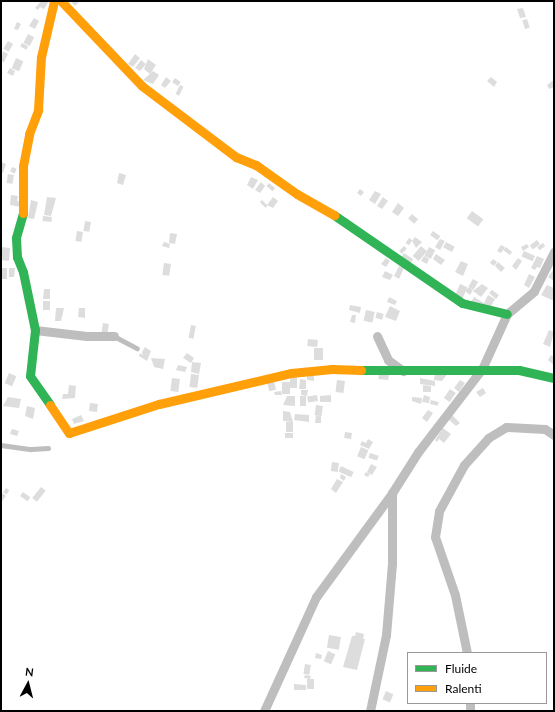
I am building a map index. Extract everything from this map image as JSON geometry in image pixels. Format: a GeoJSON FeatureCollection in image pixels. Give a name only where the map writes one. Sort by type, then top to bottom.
{"type":"FeatureCollection","features":[{"type":"Feature","properties":{"kind":"street"},"geometry":{"type":"LineString","coordinates":[[54,1],[41,57],[38,110],[29,134],[23,166],[25,206],[16,238],[16,257],[23,272],[34,330],[30,376],[69,433],[159,404],[291,373],[332,369],[403,371],[482,369],[519,370],[554,378]]}},
{"type":"Feature","properties":{"kind":"street"},"geometry":{"type":"LineString","coordinates":[[61,1],[142,86],[236,157],[256,165],[296,194],[331,213],[462,303],[507,314]]}},
{"type":"Feature","properties":{"kind":"street"},"geometry":{"type":"LineString","coordinates":[[264,711],[316,597],[392,493],[418,452],[482,369],[507,314],[534,291],[554,252]]}},
{"type":"Feature","properties":{"kind":"street"},"geometry":{"type":"LineString","coordinates":[[34,330],[87,336],[114,336]]}},
{"type":"Feature","properties":{"kind":"street"},"geometry":{"type":"LineString","coordinates":[[377,336],[388,360],[403,371]]}},
{"type":"Feature","properties":{"kind":"street"},"geometry":{"type":"LineString","coordinates":[[467,652],[455,595],[435,537],[439,511],[464,465],[488,438],[506,427],[545,429],[554,434]]}},
{"type":"Feature","properties":{"kind":"street"},"geometry":{"type":"LineString","coordinates":[[370,711],[386,635],[392,564],[392,493]]}},
{"type":"Feature","properties":{"kind":"lane"},"geometry":{"type":"LineString","coordinates":[[114,336],[137,348]]}},
{"type":"Feature","properties":{"kind":"lane"},"geometry":{"type":"LineString","coordinates":[[1,445],[31,450],[48,448]]}},
{"type":"Feature","properties":{"kind":"building"},"geometry":{"type":"Polygon","coordinates":[[[41,1],[49,1],[44,9],[40,7],[38,10],[35,8],[41,1]]]}},
{"type":"Feature","properties":{"kind":"building"},"geometry":{"type":"Polygon","coordinates":[[[70,1],[80,1],[75,6],[70,1]]]}},
{"type":"Feature","properties":{"kind":"building"},"geometry":{"type":"Polygon","coordinates":[[[523,8],[526,17],[520,18],[517,9],[523,8]]]}},
{"type":"Feature","properties":{"kind":"building"},"geometry":{"type":"Polygon","coordinates":[[[34,18],[39,21],[35,29],[29,26],[34,18]]]}},
{"type":"Feature","properties":{"kind":"building"},"geometry":{"type":"Polygon","coordinates":[[[527,19],[530,28],[525,29],[522,21],[527,19]]]}},
{"type":"Feature","properties":{"kind":"building"},"geometry":{"type":"Polygon","coordinates":[[[17,22],[21,24],[18,30],[14,29],[17,22]]]}},
{"type":"Feature","properties":{"kind":"building"},"geometry":{"type":"Polygon","coordinates":[[[28,34],[34,37],[30,46],[23,43],[28,34]]]}},
{"type":"Feature","properties":{"kind":"building"},"geometry":{"type":"Polygon","coordinates":[[[8,41],[13,44],[9,52],[3,49],[8,41]]]}},
{"type":"Feature","properties":{"kind":"building"},"geometry":{"type":"Polygon","coordinates":[[[22,43],[28,46],[26,50],[20,47],[22,43]]]}},
{"type":"Feature","properties":{"kind":"building"},"geometry":{"type":"Polygon","coordinates":[[[3,51],[8,54],[4,62],[1,61],[3,51]]]}},
{"type":"Feature","properties":{"kind":"building"},"geometry":{"type":"Polygon","coordinates":[[[135,54],[140,58],[133,67],[128,64],[135,54]]]}},
{"type":"Feature","properties":{"kind":"building"},"geometry":{"type":"Polygon","coordinates":[[[16,58],[23,61],[19,71],[12,68],[16,58]]]}},
{"type":"Feature","properties":{"kind":"building"},"geometry":{"type":"Polygon","coordinates":[[[148,59],[156,65],[150,74],[144,69],[148,59]]]}},
{"type":"Feature","properties":{"kind":"building"},"geometry":{"type":"Polygon","coordinates":[[[141,60],[146,64],[140,71],[135,68],[141,60]]]}},
{"type":"Feature","properties":{"kind":"building"},"geometry":{"type":"Polygon","coordinates":[[[10,68],[15,71],[13,76],[7,73],[10,68]]]}},
{"type":"Feature","properties":{"kind":"building"},"geometry":{"type":"Polygon","coordinates":[[[153,71],[159,75],[153,84],[143,80],[153,71]]]}},
{"type":"Feature","properties":{"kind":"building"},"geometry":{"type":"Polygon","coordinates":[[[166,77],[171,81],[165,88],[161,85],[166,77]]]}},
{"type":"Feature","properties":{"kind":"building"},"geometry":{"type":"Polygon","coordinates":[[[491,77],[497,82],[494,87],[487,81],[491,77]]]}},
{"type":"Feature","properties":{"kind":"building"},"geometry":{"type":"Polygon","coordinates":[[[175,78],[181,82],[178,86],[172,82],[175,78]]]}},
{"type":"Feature","properties":{"kind":"building"},"geometry":{"type":"Polygon","coordinates":[[[554,80],[554,87],[549,89],[547,85],[554,80]]]}},
{"type":"Feature","properties":{"kind":"building"},"geometry":{"type":"Polygon","coordinates":[[[180,85],[184,87],[179,96],[175,94],[180,85]]]}},
{"type":"Feature","properties":{"kind":"building"},"geometry":{"type":"Polygon","coordinates":[[[1,162],[6,164],[3,173],[1,172],[1,162]]]}},
{"type":"Feature","properties":{"kind":"building"},"geometry":{"type":"Polygon","coordinates":[[[12,167],[17,169],[15,174],[10,172],[12,167]]]}},
{"type":"Feature","properties":{"kind":"building"},"geometry":{"type":"Polygon","coordinates":[[[119,173],[126,175],[123,185],[117,183],[119,173]]]}},
{"type":"Feature","properties":{"kind":"building"},"geometry":{"type":"Polygon","coordinates":[[[8,174],[14,175],[13,184],[7,183],[8,174]]]}},
{"type":"Feature","properties":{"kind":"building"},"geometry":{"type":"Polygon","coordinates":[[[251,177],[258,180],[253,189],[247,185],[251,177]]]}},
{"type":"Feature","properties":{"kind":"building"},"geometry":{"type":"Polygon","coordinates":[[[261,182],[265,186],[260,193],[255,190],[261,182]]]}},
{"type":"Feature","properties":{"kind":"building"},"geometry":{"type":"Polygon","coordinates":[[[269,183],[275,188],[273,191],[266,186],[269,183]]]}},
{"type":"Feature","properties":{"kind":"building"},"geometry":{"type":"Polygon","coordinates":[[[360,189],[364,192],[361,196],[357,193],[360,189]]]}},
{"type":"Feature","properties":{"kind":"building"},"geometry":{"type":"Polygon","coordinates":[[[375,191],[381,194],[375,204],[369,200],[375,191]]]}},
{"type":"Feature","properties":{"kind":"building"},"geometry":{"type":"Polygon","coordinates":[[[11,195],[18,196],[17,201],[22,202],[21,207],[10,205],[11,195]]]}},
{"type":"Feature","properties":{"kind":"building"},"geometry":{"type":"Polygon","coordinates":[[[47,197],[56,198],[51,216],[44,215],[47,197]]]}},
{"type":"Feature","properties":{"kind":"building"},"geometry":{"type":"Polygon","coordinates":[[[273,197],[278,201],[273,208],[267,205],[273,197]]]}},
{"type":"Feature","properties":{"kind":"building"},"geometry":{"type":"Polygon","coordinates":[[[383,197],[388,201],[382,209],[377,206],[383,197]]]}},
{"type":"Feature","properties":{"kind":"building"},"geometry":{"type":"Polygon","coordinates":[[[31,200],[38,202],[34,219],[28,218],[31,200]]]}},
{"type":"Feature","properties":{"kind":"building"},"geometry":{"type":"Polygon","coordinates":[[[262,200],[268,206],[266,208],[260,202],[262,200]]]}},
{"type":"Feature","properties":{"kind":"building"},"geometry":{"type":"Polygon","coordinates":[[[398,203],[404,208],[398,216],[392,212],[398,203]]]}},
{"type":"Feature","properties":{"kind":"building"},"geometry":{"type":"Polygon","coordinates":[[[472,211],[483,219],[478,227],[467,218],[472,211]]]}},
{"type":"Feature","properties":{"kind":"building"},"geometry":{"type":"Polygon","coordinates":[[[412,214],[418,219],[414,224],[408,219],[412,214]]]}},
{"type":"Feature","properties":{"kind":"building"},"geometry":{"type":"Polygon","coordinates":[[[43,216],[52,217],[51,222],[42,221],[43,216]]]}},
{"type":"Feature","properties":{"kind":"building"},"geometry":{"type":"Polygon","coordinates":[[[85,221],[91,222],[89,232],[83,231],[85,221]]]}},
{"type":"Feature","properties":{"kind":"building"},"geometry":{"type":"Polygon","coordinates":[[[77,231],[83,232],[81,242],[75,241],[77,231]]]}},
{"type":"Feature","properties":{"kind":"building"},"geometry":{"type":"Polygon","coordinates":[[[433,231],[440,236],[437,240],[430,235],[433,231]]]}},
{"type":"Feature","properties":{"kind":"building"},"geometry":{"type":"Polygon","coordinates":[[[170,233],[177,234],[175,244],[169,243],[170,233]]]}},
{"type":"Feature","properties":{"kind":"building"},"geometry":{"type":"Polygon","coordinates":[[[415,237],[422,242],[416,248],[412,241],[415,237]]]}},
{"type":"Feature","properties":{"kind":"building"},"geometry":{"type":"Polygon","coordinates":[[[409,238],[412,240],[409,245],[406,243],[409,238]]]}},
{"type":"Feature","properties":{"kind":"building"},"geometry":{"type":"Polygon","coordinates":[[[440,239],[445,241],[440,250],[435,247],[440,239]]]}},
{"type":"Feature","properties":{"kind":"building"},"geometry":{"type":"Polygon","coordinates":[[[537,240],[540,244],[533,249],[530,245],[537,240]]]}},
{"type":"Feature","properties":{"kind":"building"},"geometry":{"type":"Polygon","coordinates":[[[164,242],[170,244],[169,248],[162,246],[164,242]]]}},
{"type":"Feature","properties":{"kind":"building"},"geometry":{"type":"Polygon","coordinates":[[[446,242],[455,247],[452,252],[443,247],[446,242]]]}},
{"type":"Feature","properties":{"kind":"building"},"geometry":{"type":"Polygon","coordinates":[[[543,243],[545,246],[539,250],[537,247],[543,243]]]}},
{"type":"Feature","properties":{"kind":"building"},"geometry":{"type":"Polygon","coordinates":[[[527,244],[529,247],[523,251],[521,247],[527,244]]]}},
{"type":"Feature","properties":{"kind":"building"},"geometry":{"type":"Polygon","coordinates":[[[501,245],[505,247],[501,253],[497,251],[501,245]]]}},
{"type":"Feature","properties":{"kind":"building"},"geometry":{"type":"Polygon","coordinates":[[[404,246],[407,249],[402,254],[399,251],[404,246]]]}},
{"type":"Feature","properties":{"kind":"building"},"geometry":{"type":"Polygon","coordinates":[[[421,246],[427,251],[419,261],[413,256],[421,246]]]}},
{"type":"Feature","properties":{"kind":"building"},"geometry":{"type":"Polygon","coordinates":[[[1,247],[10,248],[9,261],[1,260],[1,247]]]}},
{"type":"Feature","properties":{"kind":"building"},"geometry":{"type":"Polygon","coordinates":[[[429,247],[435,250],[431,259],[424,256],[429,247]]]}},
{"type":"Feature","properties":{"kind":"building"},"geometry":{"type":"Polygon","coordinates":[[[506,247],[512,252],[510,255],[503,250],[506,247]]]}},
{"type":"Feature","properties":{"kind":"building"},"geometry":{"type":"Polygon","coordinates":[[[524,251],[535,256],[533,261],[522,256],[524,251]]]}},
{"type":"Feature","properties":{"kind":"building"},"geometry":{"type":"Polygon","coordinates":[[[404,253],[413,259],[410,263],[401,257],[404,253]]]}},
{"type":"Feature","properties":{"kind":"building"},"geometry":{"type":"Polygon","coordinates":[[[436,254],[445,260],[441,265],[433,259],[436,254]]]}},
{"type":"Feature","properties":{"kind":"building"},"geometry":{"type":"Polygon","coordinates":[[[424,256],[429,259],[427,264],[421,261],[424,256]]]}},
{"type":"Feature","properties":{"kind":"building"},"geometry":{"type":"Polygon","coordinates":[[[537,256],[544,259],[540,268],[537,267],[535,270],[531,268],[537,256]]]}},
{"type":"Feature","properties":{"kind":"building"},"geometry":{"type":"Polygon","coordinates":[[[386,258],[390,261],[386,267],[381,264],[386,258]]]}},
{"type":"Feature","properties":{"kind":"building"},"geometry":{"type":"Polygon","coordinates":[[[518,258],[522,261],[516,270],[512,266],[518,258]]]}},
{"type":"Feature","properties":{"kind":"building"},"geometry":{"type":"Polygon","coordinates":[[[493,259],[497,262],[494,266],[490,263],[493,259]]]}},
{"type":"Feature","properties":{"kind":"building"},"geometry":{"type":"Polygon","coordinates":[[[461,261],[468,264],[463,276],[455,272],[461,261]]]}},
{"type":"Feature","properties":{"kind":"building"},"geometry":{"type":"Polygon","coordinates":[[[498,262],[505,268],[501,272],[495,266],[498,262]]]}},
{"type":"Feature","properties":{"kind":"building"},"geometry":{"type":"Polygon","coordinates":[[[164,263],[171,264],[169,276],[162,275],[164,263]]]}},
{"type":"Feature","properties":{"kind":"building"},"geometry":{"type":"Polygon","coordinates":[[[399,266],[404,268],[399,279],[394,276],[399,266]]]}},
{"type":"Feature","properties":{"kind":"building"},"geometry":{"type":"Polygon","coordinates":[[[1,268],[7,268],[7,279],[1,279],[1,268]]]}},
{"type":"Feature","properties":{"kind":"building"},"geometry":{"type":"Polygon","coordinates":[[[9,268],[15,268],[14,277],[9,277],[9,268]]]}},
{"type":"Feature","properties":{"kind":"building"},"geometry":{"type":"Polygon","coordinates":[[[554,269],[554,281],[548,277],[554,269]]]}},
{"type":"Feature","properties":{"kind":"building"},"geometry":{"type":"Polygon","coordinates":[[[385,271],[393,275],[390,280],[382,277],[385,271]]]}},
{"type":"Feature","properties":{"kind":"building"},"geometry":{"type":"Polygon","coordinates":[[[529,274],[535,277],[529,288],[524,285],[529,274]]]}},
{"type":"Feature","properties":{"kind":"building"},"geometry":{"type":"Polygon","coordinates":[[[473,279],[478,282],[474,290],[468,287],[473,279]]]}},
{"type":"Feature","properties":{"kind":"building"},"geometry":{"type":"Polygon","coordinates":[[[460,284],[467,287],[463,298],[455,295],[460,284]]]}},
{"type":"Feature","properties":{"kind":"building"},"geometry":{"type":"Polygon","coordinates":[[[482,284],[488,288],[481,297],[473,291],[482,284]]]}},
{"type":"Feature","properties":{"kind":"building"},"geometry":{"type":"Polygon","coordinates":[[[547,285],[554,288],[554,301],[541,295],[547,285]]]}},
{"type":"Feature","properties":{"kind":"building"},"geometry":{"type":"Polygon","coordinates":[[[469,287],[473,290],[470,295],[465,291],[469,287]]]}},
{"type":"Feature","properties":{"kind":"building"},"geometry":{"type":"Polygon","coordinates":[[[44,289],[50,289],[50,299],[43,299],[44,289]]]}},
{"type":"Feature","properties":{"kind":"building"},"geometry":{"type":"Polygon","coordinates":[[[492,290],[499,295],[496,299],[489,293],[492,290]]]}},
{"type":"Feature","properties":{"kind":"building"},"geometry":{"type":"Polygon","coordinates":[[[488,295],[495,299],[490,308],[471,302],[474,297],[484,303],[488,295]]]}},
{"type":"Feature","properties":{"kind":"building"},"geometry":{"type":"Polygon","coordinates":[[[389,297],[397,301],[395,305],[387,302],[389,297]]]}},
{"type":"Feature","properties":{"kind":"building"},"geometry":{"type":"Polygon","coordinates":[[[43,301],[50,301],[50,310],[43,310],[43,301]]]}},
{"type":"Feature","properties":{"kind":"building"},"geometry":{"type":"Polygon","coordinates":[[[350,305],[361,307],[360,313],[349,310],[350,305]]]}},
{"type":"Feature","properties":{"kind":"building"},"geometry":{"type":"Polygon","coordinates":[[[390,306],[400,311],[396,321],[385,317],[390,306]]]}},
{"type":"Feature","properties":{"kind":"building"},"geometry":{"type":"Polygon","coordinates":[[[56,308],[64,308],[61,321],[55,321],[56,308]]]}},
{"type":"Feature","properties":{"kind":"building"},"geometry":{"type":"Polygon","coordinates":[[[79,308],[85,308],[85,318],[78,317],[79,308]]]}},
{"type":"Feature","properties":{"kind":"building"},"geometry":{"type":"Polygon","coordinates":[[[366,310],[375,312],[372,323],[364,321],[366,310]]]}},
{"type":"Feature","properties":{"kind":"building"},"geometry":{"type":"Polygon","coordinates":[[[377,312],[384,314],[382,320],[375,318],[377,312]]]}},
{"type":"Feature","properties":{"kind":"building"},"geometry":{"type":"Polygon","coordinates":[[[352,315],[356,315],[355,323],[350,322],[352,315]]]}},
{"type":"Feature","properties":{"kind":"building"},"geometry":{"type":"Polygon","coordinates":[[[103,323],[109,324],[108,333],[102,332],[103,323]]]}},
{"type":"Feature","properties":{"kind":"building"},"geometry":{"type":"Polygon","coordinates":[[[191,325],[196,326],[193,339],[189,338],[191,325]]]}},
{"type":"Feature","properties":{"kind":"building"},"geometry":{"type":"Polygon","coordinates":[[[549,330],[554,332],[550,347],[543,344],[549,330]]]}},
{"type":"Feature","properties":{"kind":"building"},"geometry":{"type":"Polygon","coordinates":[[[308,339],[318,340],[317,347],[307,346],[308,339]]]}},
{"type":"Feature","properties":{"kind":"building"},"geometry":{"type":"Polygon","coordinates":[[[145,347],[151,351],[147,361],[139,356],[140,353],[143,355],[142,352],[145,347]]]}},
{"type":"Feature","properties":{"kind":"building"},"geometry":{"type":"Polygon","coordinates":[[[314,348],[323,348],[323,360],[314,360],[314,348]]]}},
{"type":"Feature","properties":{"kind":"building"},"geometry":{"type":"Polygon","coordinates":[[[187,353],[194,358],[191,363],[183,358],[187,353]]]}},
{"type":"Feature","properties":{"kind":"building"},"geometry":{"type":"Polygon","coordinates":[[[551,355],[554,357],[554,365],[548,360],[551,355]]]}},
{"type":"Feature","properties":{"kind":"building"},"geometry":{"type":"Polygon","coordinates":[[[151,358],[165,359],[163,369],[154,367],[151,358]]]}},
{"type":"Feature","properties":{"kind":"building"},"geometry":{"type":"Polygon","coordinates":[[[192,362],[201,363],[199,374],[191,372],[192,362]]]}},
{"type":"Feature","properties":{"kind":"building"},"geometry":{"type":"Polygon","coordinates":[[[178,365],[187,367],[185,372],[176,370],[178,365]]]}},
{"type":"Feature","properties":{"kind":"building"},"geometry":{"type":"Polygon","coordinates":[[[9,373],[16,376],[12,386],[5,383],[9,373]]]}},
{"type":"Feature","properties":{"kind":"building"},"geometry":{"type":"Polygon","coordinates":[[[379,373],[389,374],[388,380],[378,379],[379,373]]]}},
{"type":"Feature","properties":{"kind":"building"},"geometry":{"type":"Polygon","coordinates":[[[448,373],[442,381],[434,380],[435,374],[448,373]]]}},
{"type":"Feature","properties":{"kind":"building"},"geometry":{"type":"Polygon","coordinates":[[[191,374],[199,375],[197,388],[189,387],[191,374]]]}},
{"type":"Feature","properties":{"kind":"building"},"geometry":{"type":"Polygon","coordinates":[[[307,374],[314,374],[314,381],[307,380],[307,374]]]}},
{"type":"Feature","properties":{"kind":"building"},"geometry":{"type":"Polygon","coordinates":[[[290,377],[297,377],[297,388],[290,388],[290,377]]]}},
{"type":"Feature","properties":{"kind":"building"},"geometry":{"type":"Polygon","coordinates":[[[172,378],[180,379],[178,392],[170,391],[172,378]]]}},
{"type":"Feature","properties":{"kind":"building"},"geometry":{"type":"Polygon","coordinates":[[[420,378],[435,381],[435,386],[420,384],[420,378]]]}},
{"type":"Feature","properties":{"kind":"building"},"geometry":{"type":"Polygon","coordinates":[[[300,379],[306,380],[306,389],[299,389],[300,379]]]}},
{"type":"Feature","properties":{"kind":"building"},"geometry":{"type":"Polygon","coordinates":[[[337,380],[345,381],[343,393],[336,392],[337,380]]]}},
{"type":"Feature","properties":{"kind":"building"},"geometry":{"type":"Polygon","coordinates":[[[460,380],[465,383],[459,392],[454,388],[460,380]]]}},
{"type":"Feature","properties":{"kind":"building"},"geometry":{"type":"Polygon","coordinates":[[[274,381],[276,390],[269,391],[267,383],[274,381]]]}},
{"type":"Feature","properties":{"kind":"building"},"geometry":{"type":"Polygon","coordinates":[[[282,382],[290,382],[290,394],[282,394],[282,382]]]}},
{"type":"Feature","properties":{"kind":"building"},"geometry":{"type":"Polygon","coordinates":[[[69,385],[76,386],[75,398],[62,399],[63,394],[68,394],[69,385]]]}},
{"type":"Feature","properties":{"kind":"building"},"geometry":{"type":"Polygon","coordinates":[[[423,385],[431,386],[431,392],[423,392],[423,385]]]}},
{"type":"Feature","properties":{"kind":"building"},"geometry":{"type":"Polygon","coordinates":[[[483,388],[486,393],[480,397],[476,392],[483,388]]]}},
{"type":"Feature","properties":{"kind":"building"},"geometry":{"type":"Polygon","coordinates":[[[450,389],[456,393],[450,402],[444,398],[450,389]]]}},
{"type":"Feature","properties":{"kind":"building"},"geometry":{"type":"Polygon","coordinates":[[[301,390],[308,390],[307,396],[301,395],[301,390]]]}},
{"type":"Feature","properties":{"kind":"building"},"geometry":{"type":"Polygon","coordinates":[[[281,391],[282,395],[275,395],[274,392],[281,391]]]}},
{"type":"Feature","properties":{"kind":"building"},"geometry":{"type":"Polygon","coordinates":[[[317,395],[318,401],[308,402],[307,397],[317,395]]]}},
{"type":"Feature","properties":{"kind":"building"},"geometry":{"type":"Polygon","coordinates":[[[331,395],[331,402],[320,402],[320,396],[331,395]]]}},
{"type":"Feature","properties":{"kind":"building"},"geometry":{"type":"Polygon","coordinates":[[[424,395],[430,397],[429,403],[422,402],[424,395]]]}},
{"type":"Feature","properties":{"kind":"building"},"geometry":{"type":"Polygon","coordinates":[[[287,396],[295,396],[295,406],[283,405],[287,396]]]}},
{"type":"Feature","properties":{"kind":"building"},"geometry":{"type":"Polygon","coordinates":[[[300,396],[306,396],[306,406],[300,406],[300,396]]]}},
{"type":"Feature","properties":{"kind":"building"},"geometry":{"type":"Polygon","coordinates":[[[8,397],[21,399],[19,408],[3,406],[8,397]]]}},
{"type":"Feature","properties":{"kind":"building"},"geometry":{"type":"Polygon","coordinates":[[[412,397],[422,398],[421,404],[412,401],[412,397]]]}},
{"type":"Feature","properties":{"kind":"building"},"geometry":{"type":"Polygon","coordinates":[[[431,400],[439,402],[438,406],[430,404],[431,400]]]}},
{"type":"Feature","properties":{"kind":"building"},"geometry":{"type":"Polygon","coordinates":[[[90,403],[98,404],[97,412],[89,411],[90,403]]]}},
{"type":"Feature","properties":{"kind":"building"},"geometry":{"type":"Polygon","coordinates":[[[316,405],[323,406],[322,416],[315,415],[316,405]]]}},
{"type":"Feature","properties":{"kind":"building"},"geometry":{"type":"Polygon","coordinates":[[[27,406],[35,408],[33,419],[25,416],[27,406]]]}},
{"type":"Feature","properties":{"kind":"building"},"geometry":{"type":"Polygon","coordinates":[[[428,410],[433,413],[427,422],[422,418],[428,410]]]}},
{"type":"Feature","properties":{"kind":"building"},"geometry":{"type":"Polygon","coordinates":[[[283,411],[290,412],[293,422],[283,421],[283,411]]]}},
{"type":"Feature","properties":{"kind":"building"},"geometry":{"type":"Polygon","coordinates":[[[295,414],[309,415],[309,422],[294,420],[295,414]]]}},
{"type":"Feature","properties":{"kind":"building"},"geometry":{"type":"Polygon","coordinates":[[[451,414],[460,423],[456,426],[447,418],[451,414]]]}},
{"type":"Feature","properties":{"kind":"building"},"geometry":{"type":"Polygon","coordinates":[[[81,415],[84,421],[74,424],[72,419],[81,415]]]}},
{"type":"Feature","properties":{"kind":"building"},"geometry":{"type":"Polygon","coordinates":[[[316,415],[321,416],[321,423],[315,423],[316,415]]]}},
{"type":"Feature","properties":{"kind":"building"},"geometry":{"type":"Polygon","coordinates":[[[286,422],[293,422],[293,432],[286,432],[286,422]]]}},
{"type":"Feature","properties":{"kind":"building"},"geometry":{"type":"Polygon","coordinates":[[[443,428],[451,434],[444,443],[439,439],[437,442],[435,440],[443,428]]]}},
{"type":"Feature","properties":{"kind":"building"},"geometry":{"type":"Polygon","coordinates":[[[12,429],[19,431],[17,436],[10,434],[12,429]]]}},
{"type":"Feature","properties":{"kind":"building"},"geometry":{"type":"Polygon","coordinates":[[[345,432],[352,433],[351,439],[344,438],[345,432]]]}},
{"type":"Feature","properties":{"kind":"building"},"geometry":{"type":"Polygon","coordinates":[[[285,433],[293,433],[293,438],[285,438],[285,433]]]}},
{"type":"Feature","properties":{"kind":"building"},"geometry":{"type":"Polygon","coordinates":[[[368,439],[373,442],[369,449],[360,445],[362,441],[366,443],[368,439]]]}},
{"type":"Feature","properties":{"kind":"building"},"geometry":{"type":"Polygon","coordinates":[[[361,447],[368,450],[364,459],[357,456],[361,447]]]}},
{"type":"Feature","properties":{"kind":"building"},"geometry":{"type":"Polygon","coordinates":[[[370,453],[379,456],[377,461],[368,458],[370,453]]]}},
{"type":"Feature","properties":{"kind":"building"},"geometry":{"type":"Polygon","coordinates":[[[332,462],[339,463],[338,472],[331,471],[332,462]]]}},
{"type":"Feature","properties":{"kind":"building"},"geometry":{"type":"Polygon","coordinates":[[[371,464],[377,467],[372,475],[367,472],[371,464]]]}},
{"type":"Feature","properties":{"kind":"building"},"geometry":{"type":"Polygon","coordinates":[[[341,466],[354,472],[351,477],[338,471],[341,466]]]}},
{"type":"Feature","properties":{"kind":"building"},"geometry":{"type":"Polygon","coordinates":[[[366,472],[370,474],[368,477],[364,475],[366,472]]]}},
{"type":"Feature","properties":{"kind":"building"},"geometry":{"type":"Polygon","coordinates":[[[341,474],[346,477],[344,481],[340,478],[341,474]]]}},
{"type":"Feature","properties":{"kind":"building"},"geometry":{"type":"Polygon","coordinates":[[[337,479],[343,482],[336,493],[331,489],[337,479]]]}},
{"type":"Feature","properties":{"kind":"building"},"geometry":{"type":"Polygon","coordinates":[[[41,487],[46,491],[37,502],[32,498],[41,487]]]}},
{"type":"Feature","properties":{"kind":"building"},"geometry":{"type":"Polygon","coordinates":[[[6,488],[9,490],[7,494],[3,492],[6,488]]]}},
{"type":"Feature","properties":{"kind":"building"},"geometry":{"type":"Polygon","coordinates":[[[1,492],[6,496],[1,502],[1,492]]]}},
{"type":"Feature","properties":{"kind":"building"},"geometry":{"type":"Polygon","coordinates":[[[23,492],[30,497],[27,501],[20,496],[23,492]]]}},
{"type":"Feature","properties":{"kind":"building"},"geometry":{"type":"Polygon","coordinates":[[[356,632],[364,634],[363,639],[365,639],[357,670],[343,667],[352,636],[355,636],[356,632]]]}},
{"type":"Feature","properties":{"kind":"building"},"geometry":{"type":"Polygon","coordinates":[[[329,635],[341,637],[339,650],[327,648],[329,635]]]}},
{"type":"Feature","properties":{"kind":"building"},"geometry":{"type":"Polygon","coordinates":[[[328,651],[335,654],[331,664],[324,661],[328,651]]]}},
{"type":"Feature","properties":{"kind":"building"},"geometry":{"type":"Polygon","coordinates":[[[316,653],[322,655],[321,659],[315,658],[316,653]]]}},
{"type":"Feature","properties":{"kind":"building"},"geometry":{"type":"Polygon","coordinates":[[[305,664],[311,665],[309,675],[303,674],[305,664]]]}},
{"type":"Feature","properties":{"kind":"building"},"geometry":{"type":"Polygon","coordinates":[[[305,675],[311,676],[310,679],[304,678],[305,675]]]}},
{"type":"Feature","properties":{"kind":"building"},"geometry":{"type":"Polygon","coordinates":[[[307,679],[314,679],[314,689],[307,689],[307,679]]]}},
{"type":"Feature","properties":{"kind":"building"},"geometry":{"type":"Polygon","coordinates":[[[294,684],[306,685],[306,690],[294,690],[294,684]]]}},
{"type":"Feature","properties":{"kind":"building"},"geometry":{"type":"Polygon","coordinates":[[[386,691],[393,694],[390,702],[382,699],[386,691]]]}},
{"type":"Feature","properties":{"kind":"traffic: fast"},"geometry":{"type":"LineString","coordinates":[[23,213],[16,238],[17,257],[23,272],[35,330],[30,376],[50,405]]}},
{"type":"Feature","properties":{"kind":"traffic: fast"},"geometry":{"type":"LineString","coordinates":[[334,215],[462,303],[507,314]]}},
{"type":"Feature","properties":{"kind":"traffic: fast"},"geometry":{"type":"LineString","coordinates":[[361,370],[519,370],[554,378]]}},
{"type":"Feature","properties":{"kind":"traffic: slow"},"geometry":{"type":"LineString","coordinates":[[23,213],[23,166],[29,134],[38,110],[41,57],[54,1]]}},
{"type":"Feature","properties":{"kind":"traffic: slow"},"geometry":{"type":"LineString","coordinates":[[61,1],[142,86],[236,157],[256,165],[297,194],[334,215]]}},
{"type":"Feature","properties":{"kind":"traffic: slow"},"geometry":{"type":"LineString","coordinates":[[50,405],[69,433],[159,404],[291,373],[332,369],[361,370]]}}]}
